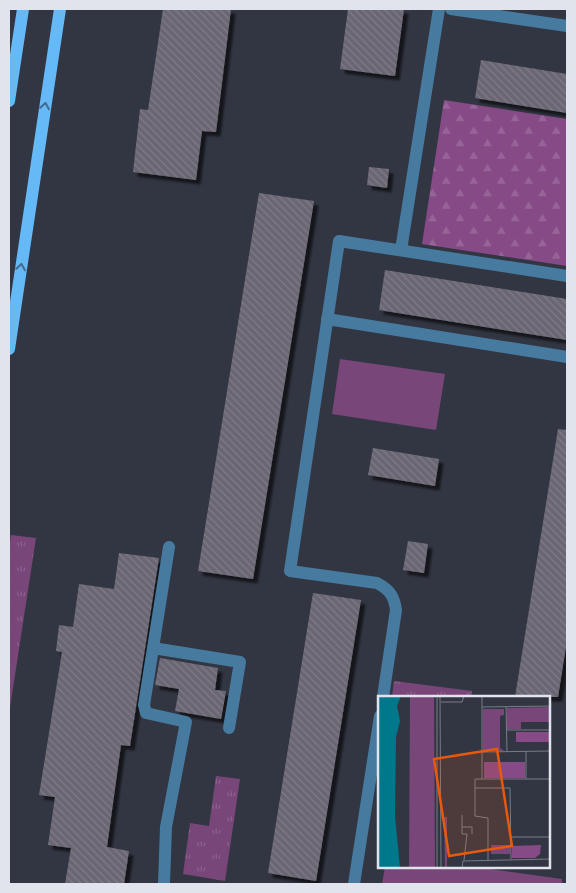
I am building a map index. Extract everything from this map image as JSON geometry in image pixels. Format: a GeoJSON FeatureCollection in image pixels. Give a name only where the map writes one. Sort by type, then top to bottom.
{"type":"FeatureCollection","features":[{"type":"Feature","properties":{"kind":"main road"},"geometry":{"type":"LineString","coordinates":[[9,101],[23,9]]}},
{"type":"Feature","properties":{"kind":"main road"},"geometry":{"type":"LineString","coordinates":[[9,349],[60,9]]}},
{"type":"Feature","properties":{"kind":"lane"},"geometry":{"type":"LineString","coordinates":[[400,250],[438,9]]}},
{"type":"Feature","properties":{"kind":"lane"},"geometry":{"type":"LineString","coordinates":[[451,9],[567,26]]}},
{"type":"Feature","properties":{"kind":"lane"},"geometry":{"type":"LineString","coordinates":[[383,696],[396,610],[395,598],[388,589],[377,583],[290,571],[338,240],[567,276]]}},
{"type":"Feature","properties":{"kind":"lane"},"geometry":{"type":"LineString","coordinates":[[327,319],[567,357]]}},
{"type":"Feature","properties":{"kind":"lane"},"geometry":{"type":"LineString","coordinates":[[164,884],[166,827],[186,722],[146,713],[144,705],[169,546]]}},
{"type":"Feature","properties":{"kind":"lane"},"geometry":{"type":"LineString","coordinates":[[153,648],[240,662],[230,728]]}},
{"type":"Feature","properties":{"kind":"lane"},"geometry":{"type":"LineString","coordinates":[[354,884],[378,729]]}},
{"type":"Feature","properties":{"kind":"green space"},"geometry":{"type":"Polygon","coordinates":[[[444,100],[567,119],[567,266],[422,244],[444,100]]]}},
{"type":"Feature","properties":{"kind":"green space"},"geometry":{"type":"Polygon","coordinates":[[[340,359],[445,374],[436,430],[332,414],[340,359]]]}},
{"type":"Feature","properties":{"kind":"green space"},"geometry":{"type":"Polygon","coordinates":[[[11,535],[36,538],[9,714],[9,549],[11,535]]]}},
{"type":"Feature","properties":{"kind":"green space"},"geometry":{"type":"Polygon","coordinates":[[[394,681],[472,691],[471,696],[392,696],[394,681]]]}},
{"type":"Feature","properties":{"kind":"green space"},"geometry":{"type":"Polygon","coordinates":[[[216,776],[240,779],[225,881],[183,874],[190,823],[209,826],[216,776]]]}},
{"type":"Feature","properties":{"kind":"green space"},"geometry":{"type":"Polygon","coordinates":[[[385,868],[484,868],[562,879],[562,884],[382,884],[385,868]]]}},
{"type":"Feature","properties":{"kind":"building"},"geometry":{"type":"Polygon","coordinates":[[[163,9],[231,9],[216,132],[202,131],[196,180],[133,172],[140,109],[148,110],[163,9]]]}},
{"type":"Feature","properties":{"kind":"building"},"geometry":{"type":"Polygon","coordinates":[[[348,9],[404,9],[395,76],[340,69],[348,9]]]}},
{"type":"Feature","properties":{"kind":"building"},"geometry":{"type":"Polygon","coordinates":[[[481,60],[567,74],[567,113],[475,98],[481,60]]]}},
{"type":"Feature","properties":{"kind":"building"},"geometry":{"type":"Polygon","coordinates":[[[369,167],[389,169],[387,188],[367,185],[369,167]]]}},
{"type":"Feature","properties":{"kind":"building"},"geometry":{"type":"Polygon","coordinates":[[[259,193],[314,201],[253,579],[198,571],[259,193]]]}},
{"type":"Feature","properties":{"kind":"building"},"geometry":{"type":"Polygon","coordinates":[[[385,270],[567,299],[567,340],[379,310],[385,270]]]}},
{"type":"Feature","properties":{"kind":"building"},"geometry":{"type":"Polygon","coordinates":[[[558,429],[567,430],[567,640],[558,697],[515,696],[558,429]]]}},
{"type":"Feature","properties":{"kind":"building"},"geometry":{"type":"Polygon","coordinates":[[[373,448],[439,459],[435,486],[368,475],[373,448]]]}},
{"type":"Feature","properties":{"kind":"building"},"geometry":{"type":"Polygon","coordinates":[[[408,541],[428,544],[424,573],[403,570],[408,541]]]}},
{"type":"Feature","properties":{"kind":"building"},"geometry":{"type":"Polygon","coordinates":[[[119,553],[159,558],[130,746],[121,745],[107,847],[129,851],[124,884],[65,884],[71,848],[48,845],[55,797],[39,795],[62,652],[56,651],[59,625],[73,627],[79,584],[114,589],[119,553]]]}},
{"type":"Feature","properties":{"kind":"building"},"geometry":{"type":"Polygon","coordinates":[[[313,593],[361,600],[316,881],[268,873],[313,593]]]}},
{"type":"Feature","properties":{"kind":"building"},"geometry":{"type":"Polygon","coordinates":[[[160,658],[218,668],[215,690],[226,691],[221,719],[175,711],[179,689],[155,685],[160,658]]]}}]}
